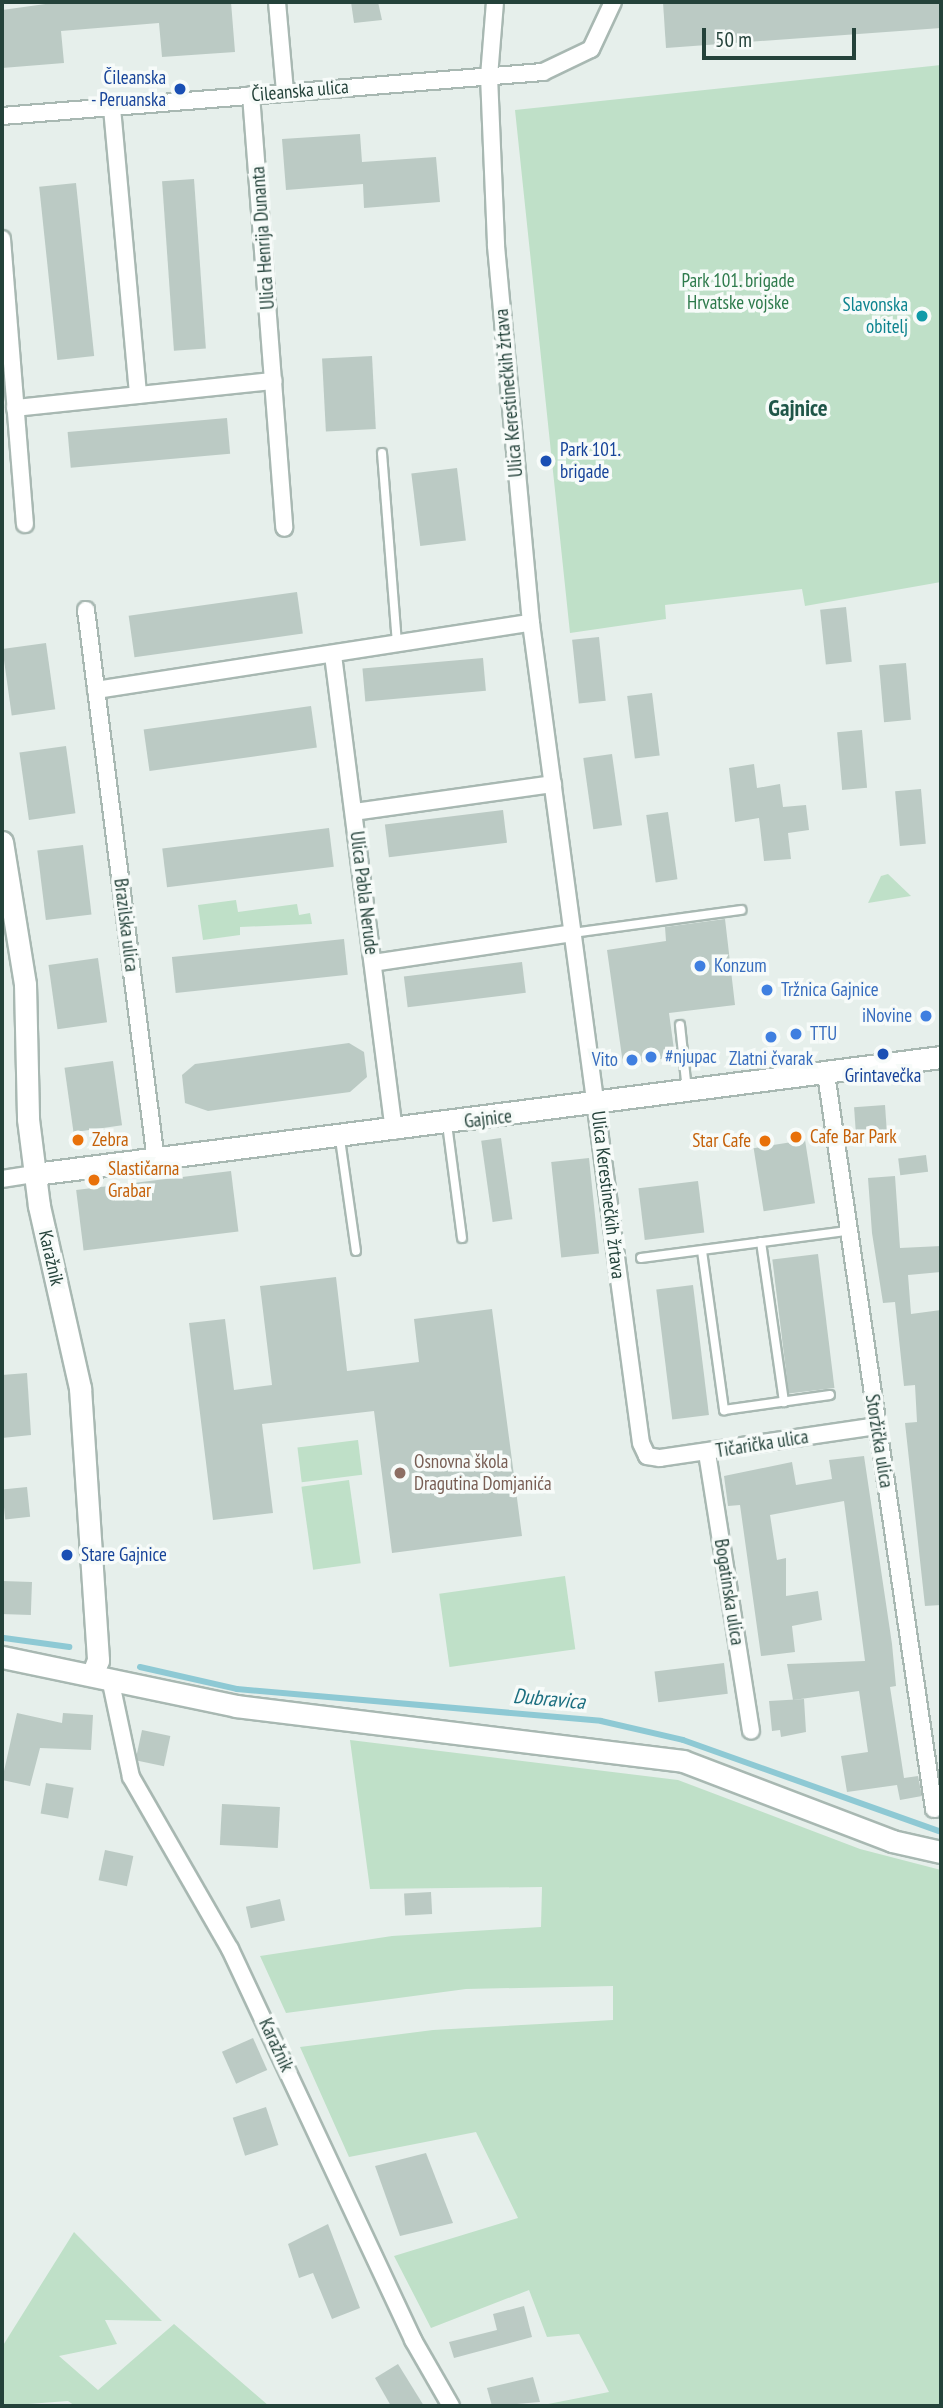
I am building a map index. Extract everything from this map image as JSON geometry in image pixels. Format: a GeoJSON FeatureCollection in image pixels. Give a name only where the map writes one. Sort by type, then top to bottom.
{"type":"FeatureCollection","features":[{"type":"Feature","properties":{"kind":"street"},"geometry":{"type":"LineString","coordinates":[[277,2],[285,91]]}},
{"type":"Feature","properties":{"kind":"street","name":"Ulica Kerestinečkih žrtava"},"geometry":{"type":"LineString","coordinates":[[495,2],[489,76],[496,246],[531,623],[647,1457]]}},
{"type":"Feature","properties":{"kind":"street","name":"Čileanska ulica"},"geometry":{"type":"LineString","coordinates":[[2,116],[543,72],[584,56],[599,40],[612,2]]}},
{"type":"Feature","properties":{"kind":"street","name":"Ulica Henrija Dunanta"},"geometry":{"type":"LineString","coordinates":[[251,95],[284,528]]}},
{"type":"Feature","properties":{"kind":"street"},"geometry":{"type":"LineString","coordinates":[[112,108],[138,395]]}},
{"type":"Feature","properties":{"kind":"street"},"geometry":{"type":"LineString","coordinates":[[2,239],[25,524]]}},
{"type":"Feature","properties":{"kind":"street"},"geometry":{"type":"LineString","coordinates":[[15,408],[274,381]]}},
{"type":"Feature","properties":{"kind":"street","name":"Brazilska ulica"},"geometry":{"type":"LineString","coordinates":[[86,610],[156,1161]]}},
{"type":"Feature","properties":{"kind":"street"},"geometry":{"type":"LineString","coordinates":[[96,690],[531,623]]}},
{"type":"Feature","properties":{"kind":"street","name":"Ulica Pabla Nerude"},"geometry":{"type":"LineString","coordinates":[[334,655],[394,1131]]}},
{"type":"Feature","properties":{"kind":"street"},"geometry":{"type":"LineString","coordinates":[[354,812],[552,784]]}},
{"type":"Feature","properties":{"kind":"street","name":"Karažnik"},"geometry":{"type":"LineString","coordinates":[[2,842],[25,984],[35,1174],[80,1388],[102,1678],[131,1777],[235,1960],[413,2340],[451,2406]]}},
{"type":"Feature","properties":{"kind":"street"},"geometry":{"type":"LineString","coordinates":[[373,963],[573,933]]}},
{"type":"Feature","properties":{"kind":"street","name":"Gajnice"},"geometry":{"type":"LineString","coordinates":[[35,1174],[340,1139],[941,1057]]}},
{"type":"Feature","properties":{"kind":"street","name":"Storžička ulica"},"geometry":{"type":"LineString","coordinates":[[826,1074],[934,1809]]}},
{"type":"Feature","properties":{"kind":"street"},"geometry":{"type":"LineString","coordinates":[[2,1179],[35,1174]]}},
{"type":"Feature","properties":{"kind":"street","name":"Tičarička ulica"},"geometry":{"type":"LineString","coordinates":[[647,1457],[707,1453],[877,1426]]}},
{"type":"Feature","properties":{"kind":"street","name":"Bogatinska ulica"},"geometry":{"type":"LineString","coordinates":[[707,1453],[751,1731]]}},
{"type":"Feature","properties":{"kind":"street"},"geometry":{"type":"LineString","coordinates":[[2,1657],[236,1706],[682,1761],[892,1841],[941,1852]]}},
{"type":"Feature","properties":{"kind":"lane"},"geometry":{"type":"LineString","coordinates":[[382,453],[397,644]]}},
{"type":"Feature","properties":{"kind":"lane"},"geometry":{"type":"LineString","coordinates":[[573,933],[741,910]]}},
{"type":"Feature","properties":{"kind":"lane"},"geometry":{"type":"LineString","coordinates":[[680,1025],[687,1093]]}},
{"type":"Feature","properties":{"kind":"lane"},"geometry":{"type":"LineString","coordinates":[[447,1124],[462,1238]]}},
{"type":"Feature","properties":{"kind":"lane"},"geometry":{"type":"LineString","coordinates":[[340,1139],[356,1251]]}},
{"type":"Feature","properties":{"kind":"lane"},"geometry":{"type":"LineString","coordinates":[[641,1258],[847,1231]]}},
{"type":"Feature","properties":{"kind":"lane"},"geometry":{"type":"LineString","coordinates":[[761,1242],[784,1402]]}},
{"type":"Feature","properties":{"kind":"lane"},"geometry":{"type":"LineString","coordinates":[[702,1251],[724,1410],[830,1395]]}},
{"type":"Feature","properties":{"kind":"green space","name":"Park 101. brigade Hrvatske vojske"},"geometry":{"type":"Polygon","coordinates":[[[941,65],[941,582],[805,606],[802,589],[665,605],[666,619],[570,633],[515,110],[941,65]]]}},
{"type":"Feature","properties":{"kind":"green space"},"geometry":{"type":"Polygon","coordinates":[[[888,874],[911,896],[868,903],[881,876],[888,874]]]}},
{"type":"Feature","properties":{"kind":"green space"},"geometry":{"type":"Polygon","coordinates":[[[236,900],[238,912],[297,904],[299,915],[310,913],[312,924],[240,927],[240,935],[203,940],[198,905],[236,900]]]}},
{"type":"Feature","properties":{"kind":"green space"},"geometry":{"type":"Polygon","coordinates":[[[358,1440],[362,1475],[302,1482],[297,1447],[358,1440]]]}},
{"type":"Feature","properties":{"kind":"green space"},"geometry":{"type":"Polygon","coordinates":[[[349,1480],[361,1563],[313,1570],[301,1487],[349,1480]]]}},
{"type":"Feature","properties":{"kind":"green space"},"geometry":{"type":"Polygon","coordinates":[[[565,1576],[575,1649],[450,1667],[439,1594],[565,1576]]]}},
{"type":"Feature","properties":{"kind":"green space"},"geometry":{"type":"Polygon","coordinates":[[[350,1740],[678,1780],[860,1849],[941,1870],[941,2406],[538,2406],[609,2392],[579,2334],[547,2337],[529,2290],[431,2328],[394,2256],[518,2218],[476,2132],[349,2157],[300,2047],[433,2030],[613,2020],[613,1986],[466,1989],[286,2013],[260,1956],[392,1936],[541,1927],[542,1887],[370,1889],[350,1740]]]}},
{"type":"Feature","properties":{"kind":"green space"},"geometry":{"type":"Polygon","coordinates":[[[74,2232],[162,2321],[105,2320],[117,2344],[59,2356],[98,2390],[174,2324],[269,2406],[75,2406],[68,2401],[2,2406],[2,2347],[74,2232]]]}},
{"type":"Feature","properties":{"kind":"building"},"geometry":{"type":"Polygon","coordinates":[[[60,2],[231,2],[235,52],[162,57],[159,23],[61,31],[64,63],[2,68],[2,10],[60,2]]]}},
{"type":"Feature","properties":{"kind":"building"},"geometry":{"type":"Polygon","coordinates":[[[351,2],[378,2],[382,20],[354,23],[351,2]]]}},
{"type":"Feature","properties":{"kind":"building"},"geometry":{"type":"Polygon","coordinates":[[[663,2],[941,2],[941,28],[666,48],[663,2]]]}},
{"type":"Feature","properties":{"kind":"building"},"geometry":{"type":"Polygon","coordinates":[[[360,134],[362,162],[436,157],[440,202],[364,208],[363,184],[286,190],[282,139],[360,134]]]}},
{"type":"Feature","properties":{"kind":"building"},"geometry":{"type":"Polygon","coordinates":[[[194,179],[206,349],[174,351],[162,181],[194,179]]]}},
{"type":"Feature","properties":{"kind":"building"},"geometry":{"type":"Polygon","coordinates":[[[76,183],[94,356],[57,360],[39,187],[76,183]]]}},
{"type":"Feature","properties":{"kind":"building"},"geometry":{"type":"Polygon","coordinates":[[[372,356],[376,429],[326,432],[322,359],[372,356]]]}},
{"type":"Feature","properties":{"kind":"building"},"geometry":{"type":"Polygon","coordinates":[[[227,418],[230,454],[71,468],[68,432],[227,418]]]}},
{"type":"Feature","properties":{"kind":"building"},"geometry":{"type":"Polygon","coordinates":[[[457,468],[466,540],[420,546],[411,474],[457,468]]]}},
{"type":"Feature","properties":{"kind":"building"},"geometry":{"type":"Polygon","coordinates":[[[297,592],[303,634],[134,657],[129,616],[297,592]]]}},
{"type":"Feature","properties":{"kind":"building"},"geometry":{"type":"Polygon","coordinates":[[[846,607],[852,662],[826,664],[820,610],[846,607]]]}},
{"type":"Feature","properties":{"kind":"building"},"geometry":{"type":"Polygon","coordinates":[[[599,637],[606,701],[579,703],[572,640],[599,637]]]}},
{"type":"Feature","properties":{"kind":"building"},"geometry":{"type":"Polygon","coordinates":[[[46,643],[55,709],[12,715],[2,649],[46,643]]]}},
{"type":"Feature","properties":{"kind":"building"},"geometry":{"type":"Polygon","coordinates":[[[483,658],[486,691],[365,701],[362,669],[483,658]]]}},
{"type":"Feature","properties":{"kind":"building"},"geometry":{"type":"Polygon","coordinates":[[[906,663],[911,720],[884,722],[879,665],[906,663]]]}},
{"type":"Feature","properties":{"kind":"building"},"geometry":{"type":"Polygon","coordinates":[[[652,693],[660,756],[635,759],[627,696],[652,693]]]}},
{"type":"Feature","properties":{"kind":"building"},"geometry":{"type":"Polygon","coordinates":[[[311,706],[317,748],[149,771],[144,730],[311,706]]]}},
{"type":"Feature","properties":{"kind":"building"},"geometry":{"type":"Polygon","coordinates":[[[862,730],[867,788],[842,790],[837,732],[862,730]]]}},
{"type":"Feature","properties":{"kind":"building"},"geometry":{"type":"Polygon","coordinates":[[[66,746],[75,813],[29,820],[19,753],[66,746]]]}},
{"type":"Feature","properties":{"kind":"building"},"geometry":{"type":"Polygon","coordinates":[[[612,754],[622,825],[593,829],[583,758],[612,754]]]}},
{"type":"Feature","properties":{"kind":"building"},"geometry":{"type":"Polygon","coordinates":[[[754,764],[757,788],[780,784],[783,807],[806,805],[809,830],[788,833],[791,859],[764,861],[759,818],[735,822],[729,768],[754,764]]]}},
{"type":"Feature","properties":{"kind":"building"},"geometry":{"type":"Polygon","coordinates":[[[921,789],[926,844],[900,846],[895,791],[921,789]]]}},
{"type":"Feature","properties":{"kind":"building"},"geometry":{"type":"Polygon","coordinates":[[[503,810],[507,843],[389,857],[385,825],[503,810]]]}},
{"type":"Feature","properties":{"kind":"building"},"geometry":{"type":"Polygon","coordinates":[[[668,812],[677,879],[656,882],[646,815],[668,812]]]}},
{"type":"Feature","properties":{"kind":"building"},"geometry":{"type":"Polygon","coordinates":[[[329,828],[334,867],[167,887],[162,848],[329,828]]]}},
{"type":"Feature","properties":{"kind":"building"},"geometry":{"type":"Polygon","coordinates":[[[83,845],[92,914],[46,920],[37,851],[83,845]]]}},
{"type":"Feature","properties":{"kind":"building"},"geometry":{"type":"Polygon","coordinates":[[[725,919],[735,1005],[669,1013],[675,1057],[623,1064],[607,950],[666,941],[665,927],[725,919]]]}},
{"type":"Feature","properties":{"kind":"building"},"geometry":{"type":"Polygon","coordinates":[[[344,939],[348,975],[176,993],[172,957],[344,939]]]}},
{"type":"Feature","properties":{"kind":"building"},"geometry":{"type":"Polygon","coordinates":[[[98,958],[107,1022],[58,1029],[48,965],[98,958]]]}},
{"type":"Feature","properties":{"kind":"building"},"geometry":{"type":"Polygon","coordinates":[[[522,962],[526,993],[408,1007],[404,977],[522,962]]]}},
{"type":"Feature","properties":{"kind":"building"},"geometry":{"type":"Polygon","coordinates":[[[349,1043],[364,1052],[367,1077],[350,1092],[208,1111],[185,1103],[182,1075],[195,1064],[349,1043]]]}},
{"type":"Feature","properties":{"kind":"building"},"geometry":{"type":"Polygon","coordinates":[[[113,1061],[122,1125],[74,1132],[64,1068],[113,1061]]]}},
{"type":"Feature","properties":{"kind":"building"},"geometry":{"type":"Polygon","coordinates":[[[885,1105],[887,1134],[856,1136],[854,1107],[885,1105]]]}},
{"type":"Feature","properties":{"kind":"building"},"geometry":{"type":"Polygon","coordinates":[[[501,1138],[512,1219],[493,1222],[481,1141],[501,1138]]]}},
{"type":"Feature","properties":{"kind":"building"},"geometry":{"type":"Polygon","coordinates":[[[805,1140],[815,1203],[764,1211],[754,1148],[805,1140]]]}},
{"type":"Feature","properties":{"kind":"building"},"geometry":{"type":"Polygon","coordinates":[[[926,1155],[928,1172],[900,1175],[898,1158],[926,1155]]]}},
{"type":"Feature","properties":{"kind":"building"},"geometry":{"type":"Polygon","coordinates":[[[589,1158],[599,1253],[561,1257],[551,1162],[589,1158]]]}},
{"type":"Feature","properties":{"kind":"building"},"geometry":{"type":"Polygon","coordinates":[[[231,1171],[238,1232],[84,1251],[76,1190],[231,1171]]]}},
{"type":"Feature","properties":{"kind":"building"},"geometry":{"type":"Polygon","coordinates":[[[895,1176],[900,1248],[941,1246],[941,1272],[908,1275],[911,1314],[941,1310],[941,1605],[925,1606],[905,1423],[917,1422],[915,1385],[904,1386],[895,1302],[883,1303],[872,1233],[868,1178],[895,1176]]]}},
{"type":"Feature","properties":{"kind":"building"},"geometry":{"type":"Polygon","coordinates":[[[698,1181],[704,1233],[645,1240],[638,1188],[698,1181]]]}},
{"type":"Feature","properties":{"kind":"building"},"geometry":{"type":"Polygon","coordinates":[[[818,1254],[834,1388],[789,1394],[772,1260],[818,1254]]]}},
{"type":"Feature","properties":{"kind":"building"},"geometry":{"type":"Polygon","coordinates":[[[336,1277],[347,1371],[419,1362],[414,1319],[492,1309],[522,1536],[392,1553],[374,1411],[262,1424],[273,1513],[213,1520],[189,1323],[225,1319],[234,1390],[272,1385],[260,1286],[336,1277]]]}},
{"type":"Feature","properties":{"kind":"building"},"geometry":{"type":"Polygon","coordinates":[[[693,1285],[709,1415],[672,1420],[656,1290],[693,1285]]]}},
{"type":"Feature","properties":{"kind":"building"},"geometry":{"type":"Polygon","coordinates":[[[27,1373],[31,1435],[2,1438],[2,1375],[27,1373]]]}},
{"type":"Feature","properties":{"kind":"building"},"geometry":{"type":"Polygon","coordinates":[[[864,1456],[892,1644],[896,1686],[890,1687],[904,1778],[918,1776],[922,1796],[900,1800],[897,1785],[847,1792],[841,1756],[868,1752],[859,1691],[793,1700],[787,1664],[865,1661],[844,1501],[770,1515],[777,1560],[786,1558],[786,1596],[818,1591],[822,1620],[792,1626],[795,1652],[761,1656],[740,1505],[728,1506],[724,1476],[792,1462],[796,1485],[832,1479],[829,1460],[864,1456]]]}},
{"type":"Feature","properties":{"kind":"building"},"geometry":{"type":"Polygon","coordinates":[[[27,1487],[30,1517],[5,1519],[2,1490],[27,1487]]]}},
{"type":"Feature","properties":{"kind":"building"},"geometry":{"type":"Polygon","coordinates":[[[2,1581],[32,1582],[31,1615],[2,1614],[2,1581]]]}},
{"type":"Feature","properties":{"kind":"building"},"geometry":{"type":"Polygon","coordinates":[[[724,1663],[728,1694],[658,1702],[655,1672],[724,1663]]]}},
{"type":"Feature","properties":{"kind":"building"},"geometry":{"type":"Polygon","coordinates":[[[804,1699],[806,1732],[781,1737],[780,1730],[772,1731],[769,1701],[804,1699]]]}},
{"type":"Feature","properties":{"kind":"building"},"geometry":{"type":"Polygon","coordinates":[[[17,1713],[62,1723],[63,1713],[93,1715],[91,1750],[40,1748],[30,1786],[2,1780],[17,1713]]]}},
{"type":"Feature","properties":{"kind":"building"},"geometry":{"type":"Polygon","coordinates":[[[142,1730],[170,1736],[164,1766],[136,1760],[142,1730]]]}},
{"type":"Feature","properties":{"kind":"building"},"geometry":{"type":"Polygon","coordinates":[[[46,1783],[74,1788],[68,1818],[41,1814],[46,1783]]]}},
{"type":"Feature","properties":{"kind":"building"},"geometry":{"type":"Polygon","coordinates":[[[222,1804],[280,1807],[278,1848],[220,1845],[222,1804]]]}},
{"type":"Feature","properties":{"kind":"building"},"geometry":{"type":"Polygon","coordinates":[[[105,1850],[133,1856],[127,1886],[99,1880],[105,1850]]]}},
{"type":"Feature","properties":{"kind":"building"},"geometry":{"type":"Polygon","coordinates":[[[431,1892],[432,1914],[405,1915],[404,1893],[431,1892]]]}},
{"type":"Feature","properties":{"kind":"building"},"geometry":{"type":"Polygon","coordinates":[[[280,1899],[285,1920],[251,1928],[246,1907],[280,1899]]]}},
{"type":"Feature","properties":{"kind":"building"},"geometry":{"type":"Polygon","coordinates":[[[253,2038],[267,2070],[236,2084],[222,2052],[253,2038]]]}},
{"type":"Feature","properties":{"kind":"building"},"geometry":{"type":"Polygon","coordinates":[[[266,2107],[278,2145],[245,2156],[233,2118],[266,2107]]]}},
{"type":"Feature","properties":{"kind":"building"},"geometry":{"type":"Polygon","coordinates":[[[426,2153],[453,2223],[400,2236],[375,2166],[426,2153]]]}},
{"type":"Feature","properties":{"kind":"building"},"geometry":{"type":"Polygon","coordinates":[[[328,2224],[360,2308],[332,2319],[313,2273],[299,2278],[288,2244],[328,2224]]]}},
{"type":"Feature","properties":{"kind":"building"},"geometry":{"type":"Polygon","coordinates":[[[524,2306],[532,2337],[454,2358],[449,2342],[497,2330],[493,2314],[524,2306]]]}},
{"type":"Feature","properties":{"kind":"building"},"geometry":{"type":"Polygon","coordinates":[[[398,2364],[424,2406],[391,2406],[375,2378],[398,2364]]]}},
{"type":"Feature","properties":{"kind":"building"},"geometry":{"type":"Polygon","coordinates":[[[533,2377],[540,2402],[492,2406],[487,2388],[533,2377]]]}},
{"type":"Feature","properties":{"kind":"waterway","name":"Dubravica"},"geometry":{"type":"LineString","coordinates":[[4,1638],[69,1647]]}},
{"type":"Feature","properties":{"kind":"waterway","name":"Dubravica"},"geometry":{"type":"LineString","coordinates":[[140,1667],[237,1689],[601,1721],[683,1740],[941,1832]]}},
{"type":"Feature","properties":{"kind":"place","name":"Čileanska - Peruanska"},"geometry":{"type":"Point","coordinates":[180,89]}},
{"type":"Feature","properties":{"kind":"place","name":"Slavonska obitelj"},"geometry":{"type":"Point","coordinates":[922,316]}},
{"type":"Feature","properties":{"kind":"place","name":"Park 101. brigade"},"geometry":{"type":"Point","coordinates":[546,461]}},
{"type":"Feature","properties":{"kind":"place","name":"Konzum"},"geometry":{"type":"Point","coordinates":[700,966]}},
{"type":"Feature","properties":{"kind":"place","name":"Tržnica Gajnice"},"geometry":{"type":"Point","coordinates":[767,990]}},
{"type":"Feature","properties":{"kind":"place","name":"iNovine"},"geometry":{"type":"Point","coordinates":[926,1016]}},
{"type":"Feature","properties":{"kind":"place","name":"TTU"},"geometry":{"type":"Point","coordinates":[796,1034]}},
{"type":"Feature","properties":{"kind":"place","name":"Zlatni čvarak"},"geometry":{"type":"Point","coordinates":[771,1037]}},
{"type":"Feature","properties":{"kind":"place","name":"Grintavečka"},"geometry":{"type":"Point","coordinates":[883,1054]}},
{"type":"Feature","properties":{"kind":"place","name":"#njupac"},"geometry":{"type":"Point","coordinates":[651,1057]}},
{"type":"Feature","properties":{"kind":"place","name":"Vito"},"geometry":{"type":"Point","coordinates":[632,1060]}},
{"type":"Feature","properties":{"kind":"place","name":"Cafe Bar Park"},"geometry":{"type":"Point","coordinates":[796,1137]}},
{"type":"Feature","properties":{"kind":"place","name":"Zebra"},"geometry":{"type":"Point","coordinates":[78,1140]}},
{"type":"Feature","properties":{"kind":"place","name":"Star Cafe"},"geometry":{"type":"Point","coordinates":[765,1141]}},
{"type":"Feature","properties":{"kind":"place","name":"Slastičarna Grabar"},"geometry":{"type":"Point","coordinates":[94,1180]}},
{"type":"Feature","properties":{"kind":"place","name":"Osnovna škola Dragutina Domjanića"},"geometry":{"type":"Point","coordinates":[400,1473]}},
{"type":"Feature","properties":{"kind":"place","name":"Stare Gajnice"},"geometry":{"type":"Point","coordinates":[67,1555]}},
{"type":"Feature","properties":{"kind":"district","name":"Gajnice"},"geometry":{"type":"Point","coordinates":[798,408]}}]}
